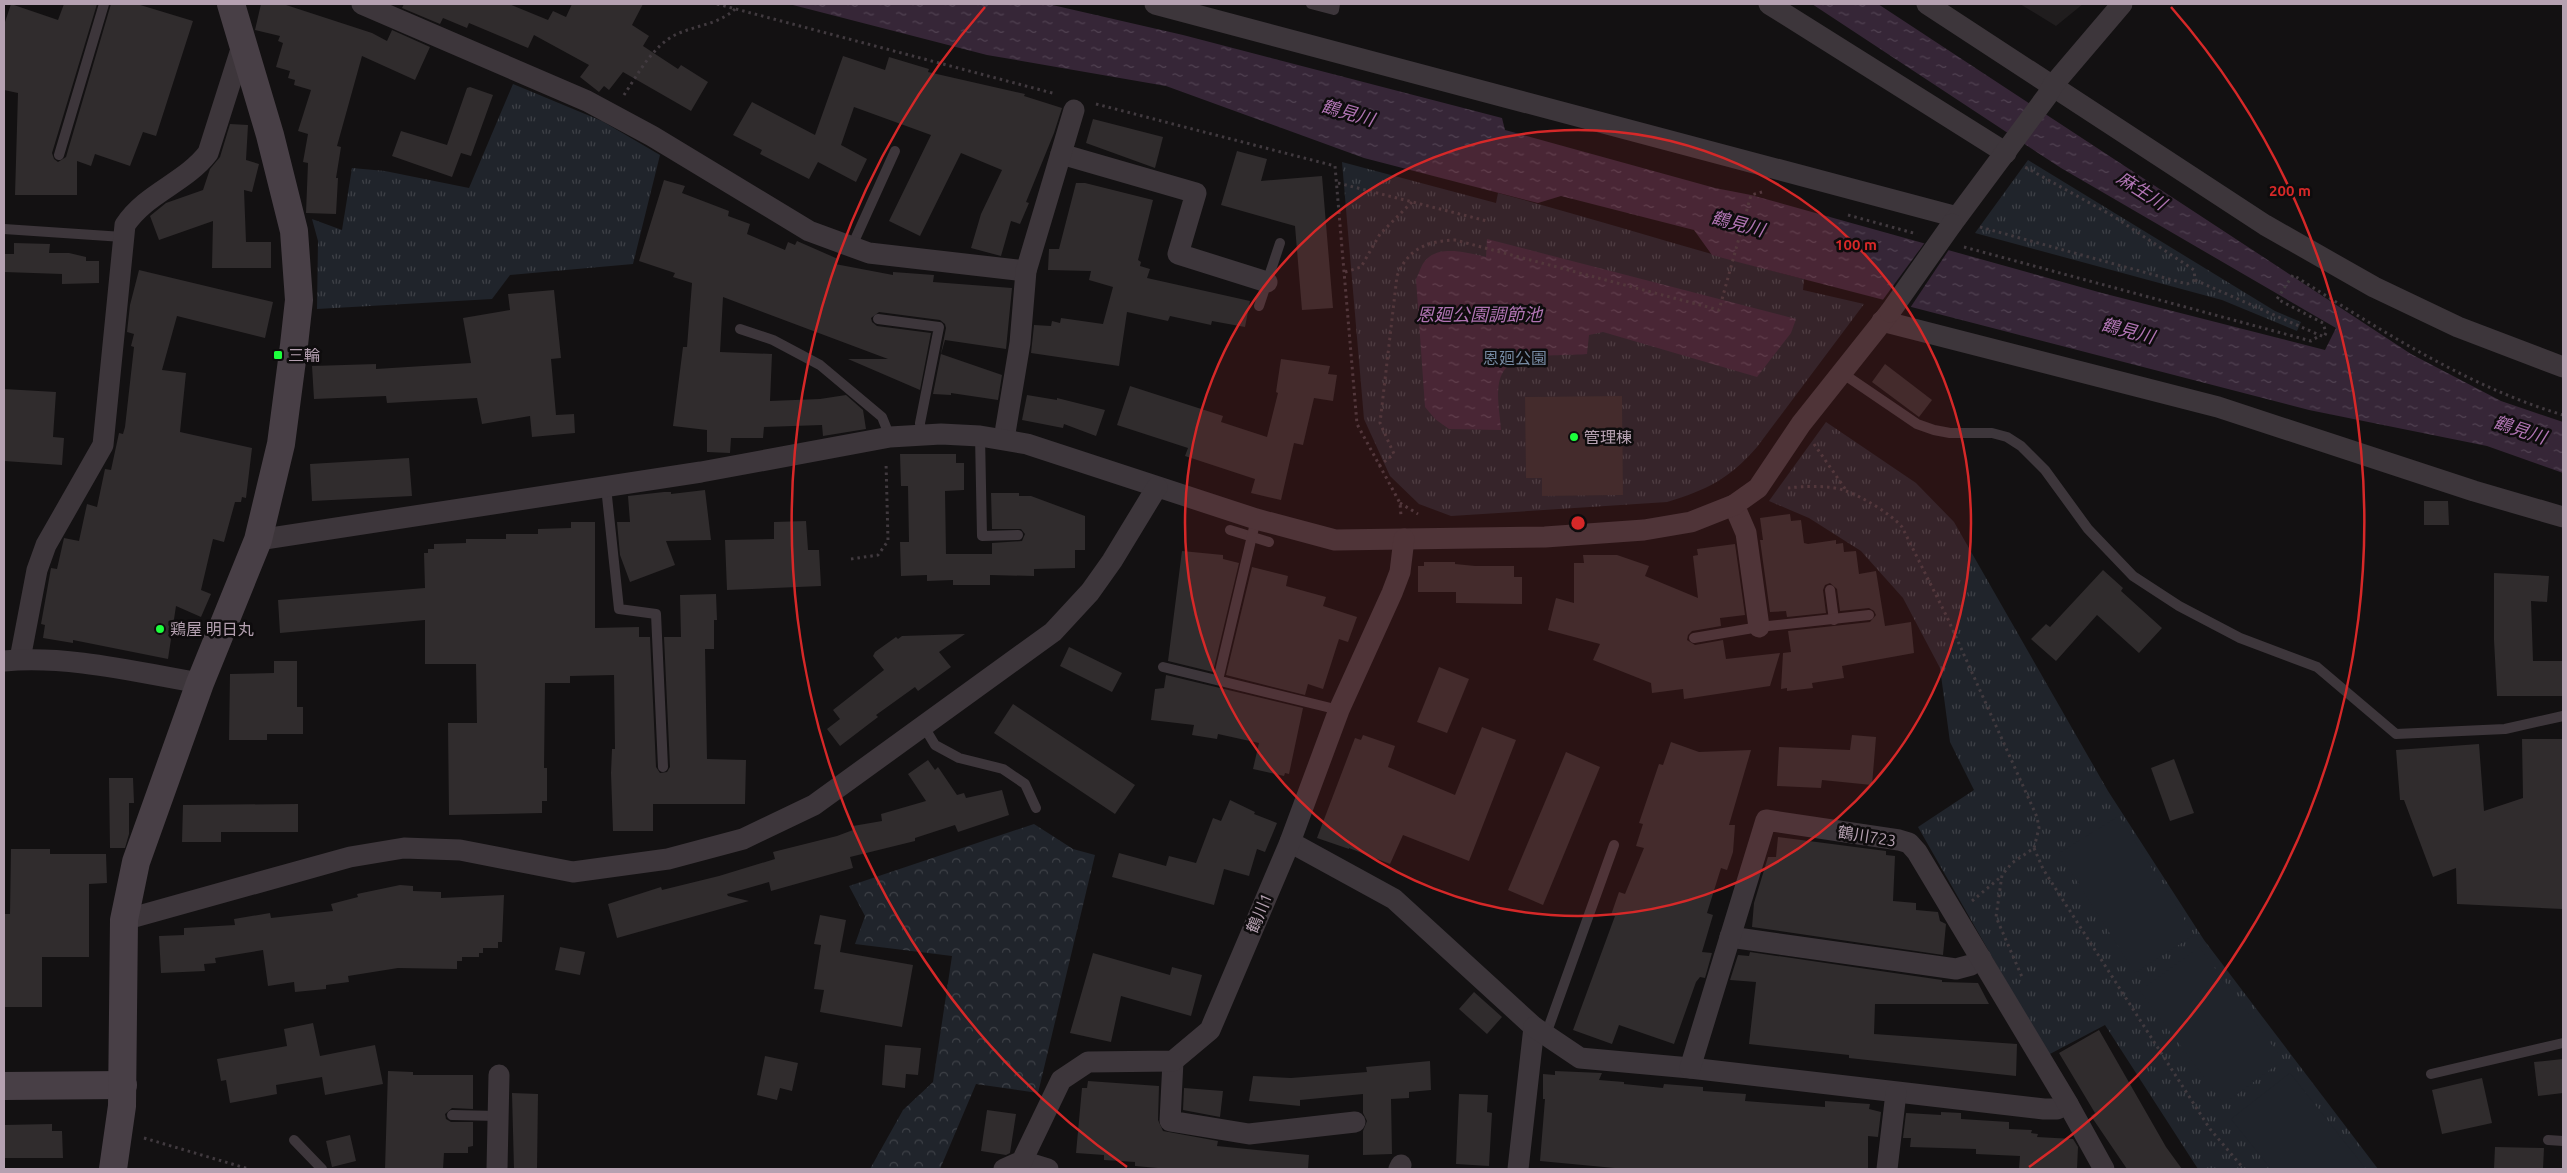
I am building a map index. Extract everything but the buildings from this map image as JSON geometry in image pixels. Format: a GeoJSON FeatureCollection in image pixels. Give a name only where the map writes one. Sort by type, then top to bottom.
{"type":"FeatureCollection","features":[{"type":"Feature","properties":{"kind":"street"},"geometry":{"type":"LineString","coordinates":[[113,1169],[120,1131],[123,1086],[124,920],[136,862],[200,683],[258,540],[281,444],[299,300],[294,231],[272,140],[231,4]]}},
{"type":"Feature","properties":{"kind":"street"},"geometry":{"type":"LineString","coordinates":[[362,4],[587,100],[809,230],[870,253],[1026,271]]}},
{"type":"Feature","properties":{"kind":"street"},"geometry":{"type":"LineString","coordinates":[[1155,4],[1959,227]]}},
{"type":"Feature","properties":{"kind":"street"},"geometry":{"type":"LineString","coordinates":[[1769,4],[2011,154]]}},
{"type":"Feature","properties":{"kind":"street"},"geometry":{"type":"LineString","coordinates":[[1927,4],[2050,90],[2265,225],[2374,287],[2458,327],[2563,367]]}},
{"type":"Feature","properties":{"kind":"street"},"geometry":{"type":"LineString","coordinates":[[258,540],[606,487],[888,438],[921,434],[980,436],[1004,439],[1052,452],[1157,487],[1253,528],[1335,540],[1545,537],[1644,530],[1691,522],[1734,505],[1758,488],[1801,424],[1959,227],[2011,154],[2050,90],[2122,4]]}},
{"type":"Feature","properties":{"kind":"street"},"geometry":{"type":"LineString","coordinates":[[200,683],[72,663],[12,660],[37,570],[46,545],[103,445],[125,225],[132,214],[197,167],[208,153],[243,43]]}},
{"type":"Feature","properties":{"kind":"street"},"geometry":{"type":"LineString","coordinates":[[1004,439],[1020,344],[1026,271],[1074,110]]}},
{"type":"Feature","properties":{"kind":"street"},"geometry":{"type":"LineString","coordinates":[[1061,154],[1196,194],[1178,254],[1267,282]]}},
{"type":"Feature","properties":{"kind":"street"},"geometry":{"type":"LineString","coordinates":[[1886,317],[2218,407],[2474,491],[2563,518]]}},
{"type":"Feature","properties":{"kind":"street"},"geometry":{"type":"LineString","coordinates":[[124,920],[350,857],[404,848],[460,850],[573,872],[668,859],[743,839],[814,804],[1066,620],[1112,561],[1157,487]]}},
{"type":"Feature","properties":{"kind":"street"},"geometry":{"type":"LineString","coordinates":[[1734,505],[1746,533],[1759,628]]}},
{"type":"Feature","properties":{"kind":"street","name":"鶴川1"},"geometry":{"type":"LineString","coordinates":[[1173,1062],[1210,1030],[1290,842],[1339,710],[1392,593],[1400,572],[1404,539]]}},
{"type":"Feature","properties":{"kind":"street","name":"鶴川723"},"geometry":{"type":"LineString","coordinates":[[1690,1068],[1766,820],[1899,840],[1909,843],[1981,958],[2068,1104],[2104,1169]]}},
{"type":"Feature","properties":{"kind":"street"},"geometry":{"type":"LineString","coordinates":[[1290,842],[1394,899],[1540,1032],[1580,1058],[1690,1068],[2044,1109],[2057,1108],[2068,1104]]}},
{"type":"Feature","properties":{"kind":"street"},"geometry":{"type":"LineString","coordinates":[[1730,937],[1956,968],[1971,966],[1981,958]]}},
{"type":"Feature","properties":{"kind":"street"},"geometry":{"type":"LineString","coordinates":[[1518,1169],[1540,1032]]}},
{"type":"Feature","properties":{"kind":"street"},"geometry":{"type":"LineString","coordinates":[[1048,1169],[1013,1165],[1061,1080],[1088,1062],[1173,1062],[1170,1121],[1249,1134],[1355,1122]]}},
{"type":"Feature","properties":{"kind":"street"},"geometry":{"type":"LineString","coordinates":[[497,1169],[499,1074]]}},
{"type":"Feature","properties":{"kind":"street"},"geometry":{"type":"LineString","coordinates":[[4,1086],[123,1086]]}},
{"type":"Feature","properties":{"kind":"street"},"geometry":{"type":"LineString","coordinates":[[1887,1169],[1896,1093]]}},
{"type":"Feature","properties":{"kind":"lane"},"geometry":{"type":"LineString","coordinates":[[59,155],[104,4]]}},
{"type":"Feature","properties":{"kind":"lane"},"geometry":{"type":"LineString","coordinates":[[1310,4],[1334,10],[1335,4]]}},
{"type":"Feature","properties":{"kind":"lane"},"geometry":{"type":"LineString","coordinates":[[852,246],[896,151]]}},
{"type":"Feature","properties":{"kind":"lane"},"geometry":{"type":"LineString","coordinates":[[4,229],[123,237]]}},
{"type":"Feature","properties":{"kind":"lane"},"geometry":{"type":"LineString","coordinates":[[1259,306],[1280,243]]}},
{"type":"Feature","properties":{"kind":"lane"},"geometry":{"type":"LineString","coordinates":[[878,319],[939,327],[920,423],[921,434]]}},
{"type":"Feature","properties":{"kind":"lane"},"geometry":{"type":"LineString","coordinates":[[740,329],[773,340],[820,365],[882,417],[888,438]]}},
{"type":"Feature","properties":{"kind":"lane"},"geometry":{"type":"LineString","coordinates":[[1842,373],[1917,424],[1950,433],[1992,433],[2007,437],[2021,446],[2045,470],[2088,529],[2133,576],[2179,606],[2240,638],[2317,667],[2396,734],[2505,729],[2563,716]]}},
{"type":"Feature","properties":{"kind":"lane"},"geometry":{"type":"LineString","coordinates":[[980,436],[982,536],[1018,535]]}},
{"type":"Feature","properties":{"kind":"lane"},"geometry":{"type":"LineString","coordinates":[[606,487],[619,609],[656,614],[663,768]]}},
{"type":"Feature","properties":{"kind":"lane"},"geometry":{"type":"LineString","coordinates":[[1218,680],[1253,528]]}},
{"type":"Feature","properties":{"kind":"lane"},"geometry":{"type":"LineString","coordinates":[[1230,530],[1253,528],[1269,542]]}},
{"type":"Feature","properties":{"kind":"lane"},"geometry":{"type":"LineString","coordinates":[[1830,590],[1834,620]]}},
{"type":"Feature","properties":{"kind":"lane"},"geometry":{"type":"LineString","coordinates":[[1694,638],[1869,615]]}},
{"type":"Feature","properties":{"kind":"lane"},"geometry":{"type":"LineString","coordinates":[[1163,667],[1339,710]]}},
{"type":"Feature","properties":{"kind":"lane"},"geometry":{"type":"LineString","coordinates":[[923,725],[935,745],[958,758],[1004,769],[1025,784],[1036,808]]}},
{"type":"Feature","properties":{"kind":"lane"},"geometry":{"type":"LineString","coordinates":[[1540,1032],[1614,845]]}},
{"type":"Feature","properties":{"kind":"lane"},"geometry":{"type":"LineString","coordinates":[[2431,1074],[2563,1043]]}},
{"type":"Feature","properties":{"kind":"lane"},"geometry":{"type":"LineString","coordinates":[[452,1115],[498,1116]]}},
{"type":"Feature","properties":{"kind":"lane"},"geometry":{"type":"LineString","coordinates":[[294,1140],[322,1169]]}},
{"type":"Feature","properties":{"kind":"lane"},"geometry":{"type":"LineString","coordinates":[[2548,1140],[2563,1141]]}},
{"type":"Feature","properties":{"kind":"path"},"geometry":{"type":"LineString","coordinates":[[612,114],[662,42],[676,34],[721,19],[735,8]]}},
{"type":"Feature","properties":{"kind":"path"},"geometry":{"type":"LineString","coordinates":[[2011,154],[2114,216],[2194,270],[2195,280]]}},
{"type":"Feature","properties":{"kind":"path"},"geometry":{"type":"LineString","coordinates":[[1338,182],[1487,221]]}},
{"type":"Feature","properties":{"kind":"path"},"geometry":{"type":"LineString","coordinates":[[1379,466],[1394,454],[1380,423],[1396,282],[1402,264],[1418,247],[1441,240],[1455,240],[1719,310],[1751,195],[1761,192],[1771,194]]}},
{"type":"Feature","properties":{"kind":"path"},"geometry":{"type":"LineString","coordinates":[[1345,272],[1361,267],[1380,234],[1413,201]]}},
{"type":"Feature","properties":{"kind":"path"},"geometry":{"type":"LineString","coordinates":[[1838,213],[1925,236]]}},
{"type":"Feature","properties":{"kind":"path"},"geometry":{"type":"LineString","coordinates":[[1959,227],[2187,284],[2195,280]]}},
{"type":"Feature","properties":{"kind":"path"},"geometry":{"type":"LineString","coordinates":[[1959,227],[2311,341],[2324,336],[2326,333],[2323,322],[2277,299],[2293,276],[2375,326],[2487,387],[2563,415]]}},
{"type":"Feature","properties":{"kind":"path"},"geometry":{"type":"LineString","coordinates":[[2195,280],[2320,336]]}},
{"type":"Feature","properties":{"kind":"path"},"geometry":{"type":"LineString","coordinates":[[851,558],[878,555],[888,541],[888,438]]}},
{"type":"Feature","properties":{"kind":"path"},"geometry":{"type":"LineString","coordinates":[[1810,438],[1846,490]]}},
{"type":"Feature","properties":{"kind":"path"},"geometry":{"type":"LineString","coordinates":[[1783,489],[1826,487],[1846,490],[1895,518],[1902,527],[1947,616],[2036,817],[2039,828],[2034,848],[2022,858],[2012,862],[2002,875],[1970,902]]}},
{"type":"Feature","properties":{"kind":"path"},"geometry":{"type":"LineString","coordinates":[[2034,848],[2043,869],[2210,1130],[2244,1169]]}},
{"type":"Feature","properties":{"kind":"path"},"geometry":{"type":"LineString","coordinates":[[2002,875],[1996,917],[2023,980]]}},
{"type":"Feature","properties":{"kind":"path"},"geometry":{"type":"LineString","coordinates":[[120,1131],[249,1169]]}},
{"type":"Feature","properties":{"kind":"shaded area"},"geometry":{"type":"Polygon","coordinates":[[[2020,4],[2083,4],[2056,26],[2020,4]]]}},
{"type":"Feature","properties":{"kind":"green space"},"geometry":{"type":"Polygon","coordinates":[[[513,84],[602,121],[660,155],[633,264],[510,275],[492,299],[317,309],[318,241],[312,219],[342,230],[352,168],[385,171],[469,188],[513,84]]]}},
{"type":"Feature","properties":{"kind":"green space"},"geometry":{"type":"Polygon","coordinates":[[[2028,160],[2275,311],[2301,322],[2297,331],[2222,300],[1975,233],[2028,160]]]}},
{"type":"Feature","properties":{"kind":"green space","name":"恩廻公園"},"geometry":{"type":"Polygon","coordinates":[[[1342,162],[1496,203],[1498,193],[1536,203],[1804,279],[1803,290],[1864,304],[1757,447],[1737,467],[1706,488],[1667,502],[1451,516],[1419,504],[1390,476],[1364,419],[1342,162]]]}},
{"type":"Feature","properties":{"kind":"green space"},"geometry":{"type":"Polygon","coordinates":[[[1826,422],[1916,483],[1954,522],[2108,791],[2204,940],[2378,1169],[2198,1169],[2105,1025],[2048,1055],[1918,827],[1974,790],[1950,742],[1940,668],[1903,598],[1861,551],[1809,518],[1769,501],[1826,422]]]}},
{"type":"Feature","properties":{"kind":"green space"},"geometry":{"type":"Polygon","coordinates":[[[2119,816],[2194,935],[2135,973],[2059,853],[2119,816]]]}},
{"type":"Feature","properties":{"kind":"green space"},"geometry":{"type":"Polygon","coordinates":[[[1034,824],[1073,849],[1095,855],[1038,1093],[976,1084],[940,1169],[870,1169],[903,1110],[933,1082],[952,956],[855,944],[865,916],[849,886],[1034,824]]]}},
{"type":"Feature","properties":{"kind":"green space"},"geometry":{"type":"Polygon","coordinates":[[[2199,947],[2283,1060],[2224,1104],[2140,991],[2199,947]]]}},
{"type":"Feature","properties":{"kind":"green space"},"geometry":{"type":"Polygon","coordinates":[[[2290,1073],[2366,1169],[2271,1169],[2231,1119],[2290,1073]]]}},
{"type":"Feature","properties":{"kind":"water"},"geometry":{"type":"Polygon","coordinates":[[[789,4],[1048,4],[1183,35],[1502,118],[1505,130],[1715,188],[1751,195],[2102,293],[2325,350],[2336,328],[2061,168],[1812,4],[1878,4],[2411,354],[2501,401],[2563,422],[2563,473],[2487,446],[2309,410],[1712,255],[1694,230],[1561,196],[1538,203],[1364,158],[1166,86],[987,55],[789,4]]]}},
{"type":"Feature","properties":{"kind":"water","name":"恩廻公園調節池"},"geometry":{"type":"Polygon","coordinates":[[[1487,239],[1796,319],[1791,333],[1757,377],[1603,332],[1589,335],[1587,354],[1529,358],[1518,361],[1503,372],[1500,378],[1498,400],[1501,430],[1449,429],[1435,419],[1425,407],[1416,279],[1424,263],[1431,256],[1438,253],[1454,251],[1486,257],[1487,239]]]}},
{"type":"Feature","properties":{"kind":"pier"},"geometry":{"type":"Polygon","coordinates":[[[1926,241],[1950,248],[1910,308],[1882,301],[1926,241]]]}},
{"type":"Feature","properties":{"kind":"place","name":"三輪"},"geometry":{"type":"Point","coordinates":[278,355]}},
{"type":"Feature","properties":{"kind":"place","name":"管理棟"},"geometry":{"type":"Point","coordinates":[1574,437]}},
{"type":"Feature","properties":{"kind":"place","name":"鶏屋 明日丸"},"geometry":{"type":"Point","coordinates":[160,629]}},
{"type":"Feature","properties":{"kind":"water label","name":"鶴見川"},"geometry":{"type":"Point","coordinates":[1348,112]}},
{"type":"Feature","properties":{"kind":"water label","name":"麻生川"},"geometry":{"type":"Point","coordinates":[2142,190]}},
{"type":"Feature","properties":{"kind":"water label","name":"鶴見川"},"geometry":{"type":"Point","coordinates":[1738,223]}},
{"type":"Feature","properties":{"kind":"water label","name":"鶴見川"},"geometry":{"type":"Point","coordinates":[2128,330]}},
{"type":"Feature","properties":{"kind":"water label","name":"鶴見川"},"geometry":{"type":"Point","coordinates":[2520,429]}}]}
